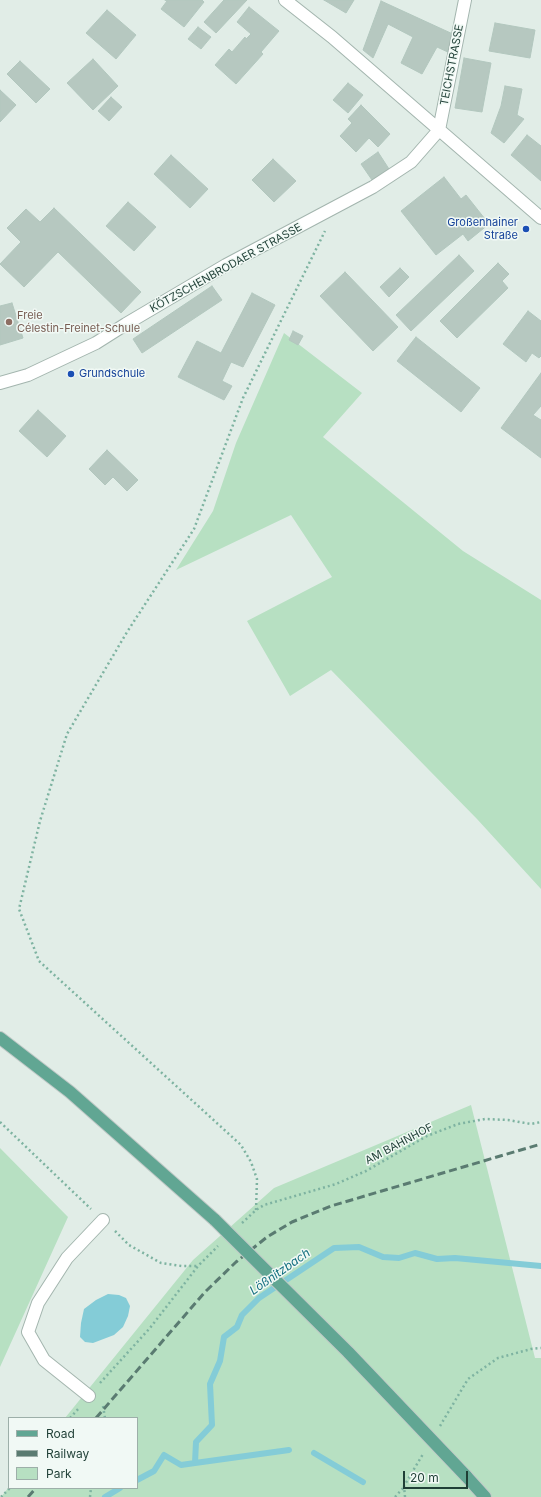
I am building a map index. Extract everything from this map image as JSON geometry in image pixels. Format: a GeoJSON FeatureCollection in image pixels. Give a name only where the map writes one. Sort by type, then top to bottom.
{"type":"FeatureCollection","features":[{"type":"Feature","properties":{"kind":"main road"},"geometry":{"type":"LineString","coordinates":[[0,1038],[70,1092],[215,1220],[348,1352],[485,1497]]}},
{"type":"Feature","properties":{"kind":"street"},"geometry":{"type":"LineString","coordinates":[[285,0],[332,37],[539,214]]}},
{"type":"Feature","properties":{"kind":"street","name":"TEICHSTRASSE"},"geometry":{"type":"LineString","coordinates":[[439,130],[465,0]]}},
{"type":"Feature","properties":{"kind":"street","name":"KÖTZSCHENBRODAER STRASSE"},"geometry":{"type":"LineString","coordinates":[[0,383],[28,375],[96,343],[226,265],[337,208],[411,162],[439,130]]}},
{"type":"Feature","properties":{"kind":"street"},"geometry":{"type":"LineString","coordinates":[[89,1396],[44,1360],[28,1332],[38,1303],[67,1258],[103,1220]]}},
{"type":"Feature","properties":{"kind":"path","name":"AM BAHNHOF"},"geometry":{"type":"LineString","coordinates":[[337,208],[244,398],[194,529],[127,632],[67,734],[40,821],[19,909],[39,962],[241,1145],[251,1162],[256,1179],[256,1210],[275,1201],[336,1184],[366,1171],[427,1136],[458,1124],[485,1119],[508,1120],[531,1124],[541,1122]]}},
{"type":"Feature","properties":{"kind":"path"},"geometry":{"type":"LineString","coordinates":[[71,1417],[150,1328],[198,1266]]}},
{"type":"Feature","properties":{"kind":"path"},"geometry":{"type":"LineString","coordinates":[[436,1433],[468,1379],[498,1358],[531,1349],[541,1348]]}},
{"type":"Feature","properties":{"kind":"path"},"geometry":{"type":"LineString","coordinates":[[395,1497],[404,1486],[424,1453]]}},
{"type":"Feature","properties":{"kind":"path"},"geometry":{"type":"LineString","coordinates":[[404,1486],[405,1497]]}},
{"type":"Feature","properties":{"kind":"path"},"geometry":{"type":"LineString","coordinates":[[0,1497],[9,1489]]}},
{"type":"Feature","properties":{"kind":"green space"},"geometry":{"type":"Polygon","coordinates":[[[284,333],[362,393],[323,437],[463,551],[541,600],[541,889],[477,819],[331,670],[290,696],[247,621],[332,577],[291,515],[176,570],[213,511],[236,443],[284,333]]]}},
{"type":"Feature","properties":{"kind":"green space"},"geometry":{"type":"Polygon","coordinates":[[[471,1105],[535,1358],[541,1358],[541,1497],[1,1497],[8,1488],[138,1489],[138,1417],[66,1417],[193,1260],[274,1188],[471,1105]]]}},
{"type":"Feature","properties":{"kind":"green space"},"geometry":{"type":"Polygon","coordinates":[[[0,1148],[68,1217],[0,1367],[0,1148]]]}},
{"type":"Feature","properties":{"kind":"water"},"geometry":{"type":"Polygon","coordinates":[[[108,1294],[119,1295],[126,1298],[130,1306],[128,1316],[123,1327],[114,1335],[93,1343],[85,1342],[80,1337],[84,1309],[96,1300],[108,1294]]]}},
{"type":"Feature","properties":{"kind":"building"},"geometry":{"type":"Polygon","coordinates":[[[165,0],[202,0],[204,2],[184,27],[161,9],[167,1],[165,0]]]}},
{"type":"Feature","properties":{"kind":"building"},"geometry":{"type":"Polygon","coordinates":[[[224,0],[247,0],[216,33],[204,22],[224,0]]]}},
{"type":"Feature","properties":{"kind":"building"},"geometry":{"type":"Polygon","coordinates":[[[324,0],[354,0],[346,13],[324,0]]]}},
{"type":"Feature","properties":{"kind":"building"},"geometry":{"type":"Polygon","coordinates":[[[381,1],[455,35],[450,53],[437,47],[422,74],[401,63],[413,37],[388,24],[373,58],[363,50],[381,1]]]}},
{"type":"Feature","properties":{"kind":"building"},"geometry":{"type":"Polygon","coordinates":[[[249,7],[279,31],[261,52],[263,54],[236,84],[215,65],[229,49],[232,52],[245,37],[246,39],[251,34],[237,22],[249,7]]]}},
{"type":"Feature","properties":{"kind":"building"},"geometry":{"type":"Polygon","coordinates":[[[107,10],[136,35],[116,59],[86,33],[107,10]]]}},
{"type":"Feature","properties":{"kind":"building"},"geometry":{"type":"Polygon","coordinates":[[[495,23],[535,30],[530,58],[489,51],[495,23]]]}},
{"type":"Feature","properties":{"kind":"building"},"geometry":{"type":"Polygon","coordinates":[[[198,27],[211,37],[201,49],[188,39],[198,27]]]}},
{"type":"Feature","properties":{"kind":"building"},"geometry":{"type":"Polygon","coordinates":[[[464,58],[491,63],[482,112],[455,108],[464,58]]]}},
{"type":"Feature","properties":{"kind":"building"},"geometry":{"type":"Polygon","coordinates":[[[93,59],[118,86],[93,110],[67,83],[93,59]]]}},
{"type":"Feature","properties":{"kind":"building"},"geometry":{"type":"Polygon","coordinates":[[[20,61],[50,89],[36,103],[7,74],[20,61]]]}},
{"type":"Feature","properties":{"kind":"building"},"geometry":{"type":"Polygon","coordinates":[[[348,83],[363,95],[348,113],[333,100],[348,83]]]}},
{"type":"Feature","properties":{"kind":"building"},"geometry":{"type":"Polygon","coordinates":[[[505,86],[522,89],[517,115],[524,119],[504,143],[491,133],[501,106],[505,86]]]}},
{"type":"Feature","properties":{"kind":"building"},"geometry":{"type":"Polygon","coordinates":[[[0,90],[16,105],[0,122],[0,90]]]}},
{"type":"Feature","properties":{"kind":"building"},"geometry":{"type":"Polygon","coordinates":[[[111,97],[122,107],[109,121],[98,111],[111,97]]]}},
{"type":"Feature","properties":{"kind":"building"},"geometry":{"type":"Polygon","coordinates":[[[361,105],[390,134],[378,147],[369,138],[356,152],[340,136],[352,123],[348,119],[361,105]]]}},
{"type":"Feature","properties":{"kind":"building"},"geometry":{"type":"Polygon","coordinates":[[[527,135],[541,146],[541,181],[511,155],[527,135]]]}},
{"type":"Feature","properties":{"kind":"building"},"geometry":{"type":"Polygon","coordinates":[[[378,152],[389,169],[372,180],[361,164],[378,152]]]}},
{"type":"Feature","properties":{"kind":"building"},"geometry":{"type":"Polygon","coordinates":[[[171,155],[208,189],[190,208],[154,174],[171,155]]]}},
{"type":"Feature","properties":{"kind":"building"},"geometry":{"type":"Polygon","coordinates":[[[273,159],[296,181],[274,202],[252,180],[273,159]]]}},
{"type":"Feature","properties":{"kind":"building"},"geometry":{"type":"Polygon","coordinates":[[[444,177],[461,199],[466,195],[489,224],[468,241],[463,234],[436,255],[401,211],[444,177]]]}},
{"type":"Feature","properties":{"kind":"building"},"geometry":{"type":"Polygon","coordinates":[[[128,202],[156,227],[134,251],[106,226],[128,202]]]}},
{"type":"Feature","properties":{"kind":"building"},"geometry":{"type":"Polygon","coordinates":[[[54,208],[141,292],[121,313],[58,252],[24,287],[0,264],[21,242],[7,228],[26,209],[40,222],[54,208]]]}},
{"type":"Feature","properties":{"kind":"building"},"geometry":{"type":"Polygon","coordinates":[[[459,255],[474,271],[411,331],[396,315],[459,255]]]}},
{"type":"Feature","properties":{"kind":"building"},"geometry":{"type":"Polygon","coordinates":[[[498,263],[509,274],[502,281],[508,288],[457,338],[440,321],[498,263]]]}},
{"type":"Feature","properties":{"kind":"building"},"geometry":{"type":"Polygon","coordinates":[[[400,268],[409,277],[389,297],[380,287],[400,268]]]}},
{"type":"Feature","properties":{"kind":"building"},"geometry":{"type":"Polygon","coordinates":[[[345,272],[398,327],[373,351],[320,296],[345,272]]]}},
{"type":"Feature","properties":{"kind":"building"},"geometry":{"type":"Polygon","coordinates":[[[212,286],[222,300],[142,353],[133,339],[212,286]]]}},
{"type":"Feature","properties":{"kind":"building"},"geometry":{"type":"Polygon","coordinates":[[[252,293],[275,305],[243,367],[231,362],[222,381],[232,386],[224,400],[178,377],[197,341],[221,353],[252,293]]]}},
{"type":"Feature","properties":{"kind":"building","name":"Freie Célestin-Freinet-Schule"},"geometry":{"type":"Polygon","coordinates":[[[12,303],[23,338],[0,345],[0,306],[12,303]]]}},
{"type":"Feature","properties":{"kind":"building"},"geometry":{"type":"Polygon","coordinates":[[[528,311],[541,321],[541,356],[539,358],[532,353],[526,362],[503,344],[528,311]]]}},
{"type":"Feature","properties":{"kind":"building"},"geometry":{"type":"Polygon","coordinates":[[[293,331],[303,336],[298,345],[289,340],[293,331]]]}},
{"type":"Feature","properties":{"kind":"building"},"geometry":{"type":"Polygon","coordinates":[[[416,337],[480,388],[461,412],[397,361],[416,337]]]}},
{"type":"Feature","properties":{"kind":"building"},"geometry":{"type":"Polygon","coordinates":[[[541,373],[541,406],[533,415],[541,420],[541,458],[501,428],[541,373]]]}},
{"type":"Feature","properties":{"kind":"building"},"geometry":{"type":"Polygon","coordinates":[[[38,410],[66,436],[47,457],[19,431],[38,410]]]}},
{"type":"Feature","properties":{"kind":"building"},"geometry":{"type":"Polygon","coordinates":[[[107,450],[138,480],[127,491],[113,477],[105,485],[89,469],[107,450]]]}},
{"type":"Feature","properties":{"kind":"waterway","name":"Lößnitzbach"},"geometry":{"type":"LineString","coordinates":[[138,1479],[154,1471],[164,1455],[181,1465],[195,1463],[196,1442],[212,1425],[210,1384],[220,1361],[224,1337],[237,1327],[242,1315],[259,1298],[334,1248],[359,1247],[383,1257],[399,1258],[415,1253],[437,1259],[455,1258],[541,1266]]}},
{"type":"Feature","properties":{"kind":"waterway"},"geometry":{"type":"LineString","coordinates":[[195,1463],[289,1450]]}},
{"type":"Feature","properties":{"kind":"waterway"},"geometry":{"type":"LineString","coordinates":[[314,1453],[363,1482]]}},
{"type":"Feature","properties":{"kind":"waterway","name":"Lößnitzbach"},"geometry":{"type":"LineString","coordinates":[[105,1497],[118,1489]]}},
{"type":"Feature","properties":{"kind":"railway"},"geometry":{"type":"LineString","coordinates":[[97,1417],[205,1292],[236,1262],[267,1237],[292,1222],[331,1206],[541,1144]]}},
{"type":"Feature","properties":{"kind":"railway"},"geometry":{"type":"LineString","coordinates":[[28,1497],[35,1489]]}},
{"type":"Feature","properties":{"kind":"place","name":"Großenhainer Straße"},"geometry":{"type":"Point","coordinates":[526,229]}},
{"type":"Feature","properties":{"kind":"place","name":"Freie Célestin-Freinet-Schule"},"geometry":{"type":"Point","coordinates":[9,322]}},
{"type":"Feature","properties":{"kind":"place","name":"Grundschule"},"geometry":{"type":"Point","coordinates":[71,374]}}]}
